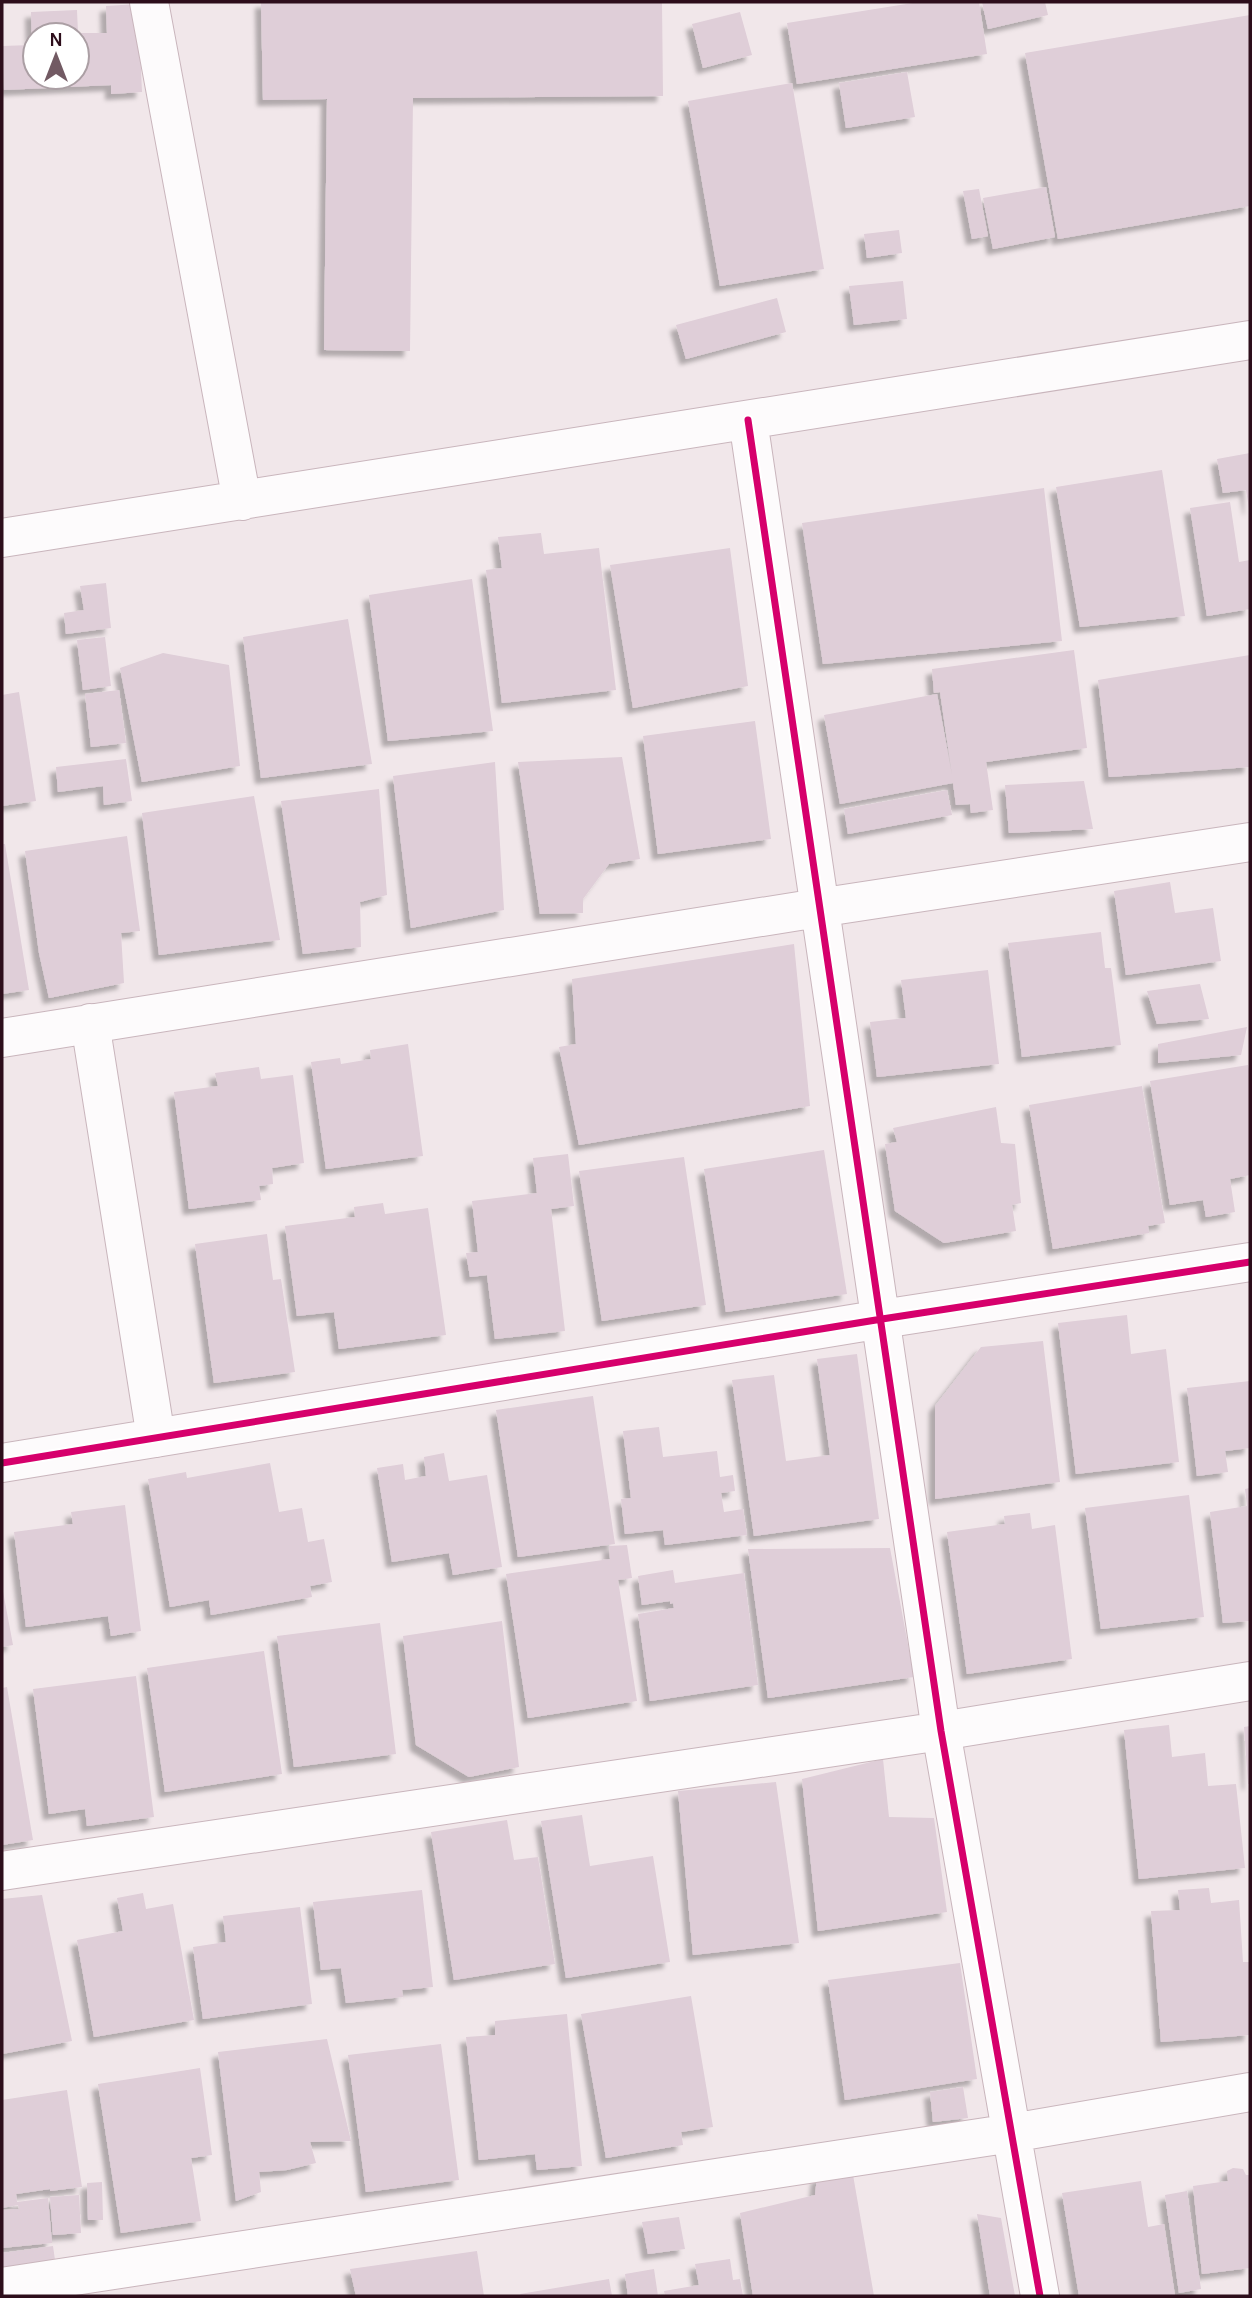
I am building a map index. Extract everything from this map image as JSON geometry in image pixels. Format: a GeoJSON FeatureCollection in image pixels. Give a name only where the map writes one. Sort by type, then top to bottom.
{"type":"FeatureCollection","features":[{"type":"Feature","properties":{"kind":"street"},"geometry":{"type":"LineString","coordinates":[[149,2],[242,501]]}},
{"type":"Feature","properties":{"kind":"street"},"geometry":{"type":"LineString","coordinates":[[2,538],[1250,340]]}},
{"type":"Feature","properties":{"kind":"street"},"geometry":{"type":"LineString","coordinates":[[748,420],[941,1731],[1040,2296]]}},
{"type":"Feature","properties":{"kind":"street"},"geometry":{"type":"LineString","coordinates":[[2,1038],[1250,842]]}},
{"type":"Feature","properties":{"kind":"street"},"geometry":{"type":"LineString","coordinates":[[90,1024],[156,1438]]}},
{"type":"Feature","properties":{"kind":"street"},"geometry":{"type":"LineString","coordinates":[[2,1463],[882,1319],[1250,1262]]}},
{"type":"Feature","properties":{"kind":"street"},"geometry":{"type":"LineString","coordinates":[[2,1871],[941,1731],[1250,1681]]}},
{"type":"Feature","properties":{"kind":"street"},"geometry":{"type":"LineString","coordinates":[[2,2287],[1012,2133],[1250,2092]]}},
{"type":"Feature","properties":{"kind":"building"},"geometry":{"type":"Polygon","coordinates":[[[261,2],[662,2],[663,96],[413,98],[410,351],[324,350],[327,99],[263,100],[261,2]]]}},
{"type":"Feature","properties":{"kind":"building"},"geometry":{"type":"Polygon","coordinates":[[[919,2],[979,2],[987,54],[797,84],[787,23],[919,2]]]}},
{"type":"Feature","properties":{"kind":"building"},"geometry":{"type":"Polygon","coordinates":[[[982,2],[1045,2],[1048,15],[988,29],[982,2]]]}},
{"type":"Feature","properties":{"kind":"building"},"geometry":{"type":"Polygon","coordinates":[[[138,4],[142,92],[111,94],[111,85],[91,86],[91,33],[107,33],[106,6],[138,4]]]}},
{"type":"Feature","properties":{"kind":"building"},"geometry":{"type":"Polygon","coordinates":[[[77,10],[77,21],[31,21],[31,12],[77,10]]]}},
{"type":"Feature","properties":{"kind":"building"},"geometry":{"type":"Polygon","coordinates":[[[740,12],[752,55],[703,68],[692,24],[740,12]]]}},
{"type":"Feature","properties":{"kind":"building"},"geometry":{"type":"Polygon","coordinates":[[[1250,15],[1250,206],[1058,239],[1025,53],[1250,15]]]}},
{"type":"Feature","properties":{"kind":"building"},"geometry":{"type":"Polygon","coordinates":[[[21,45],[21,89],[4,90],[2,46],[21,45]]]}},
{"type":"Feature","properties":{"kind":"building"},"geometry":{"type":"Polygon","coordinates":[[[907,72],[915,117],[846,128],[839,83],[907,72]]]}},
{"type":"Feature","properties":{"kind":"building"},"geometry":{"type":"Polygon","coordinates":[[[792,83],[824,269],[720,286],[688,101],[792,83]]]}},
{"type":"Feature","properties":{"kind":"building"},"geometry":{"type":"Polygon","coordinates":[[[1046,187],[1055,237],[993,249],[983,198],[1046,187]]]}},
{"type":"Feature","properties":{"kind":"building"},"geometry":{"type":"Polygon","coordinates":[[[979,189],[988,236],[972,239],[963,191],[979,189]]]}},
{"type":"Feature","properties":{"kind":"building"},"geometry":{"type":"Polygon","coordinates":[[[899,230],[902,253],[867,258],[864,234],[899,230]]]}},
{"type":"Feature","properties":{"kind":"building"},"geometry":{"type":"Polygon","coordinates":[[[903,281],[907,319],[854,325],[849,286],[903,281]]]}},
{"type":"Feature","properties":{"kind":"building"},"geometry":{"type":"Polygon","coordinates":[[[777,298],[786,332],[686,359],[676,325],[777,298]]]}},
{"type":"Feature","properties":{"kind":"building"},"geometry":{"type":"Polygon","coordinates":[[[1250,453],[1249,509],[1246,490],[1223,493],[1217,459],[1250,453]]]}},
{"type":"Feature","properties":{"kind":"building"},"geometry":{"type":"Polygon","coordinates":[[[1162,470],[1185,616],[1080,627],[1056,487],[1162,470]]]}},
{"type":"Feature","properties":{"kind":"building"},"geometry":{"type":"Polygon","coordinates":[[[1044,488],[1062,641],[823,664],[802,523],[1044,488]]]}},
{"type":"Feature","properties":{"kind":"building"},"geometry":{"type":"Polygon","coordinates":[[[1230,502],[1239,562],[1250,560],[1250,609],[1207,616],[1190,508],[1230,502]]]}},
{"type":"Feature","properties":{"kind":"building"},"geometry":{"type":"Polygon","coordinates":[[[541,533],[544,554],[599,548],[616,690],[502,703],[486,570],[502,568],[498,537],[541,533]]]}},
{"type":"Feature","properties":{"kind":"building"},"geometry":{"type":"Polygon","coordinates":[[[730,548],[748,686],[633,708],[610,565],[730,548]]]}},
{"type":"Feature","properties":{"kind":"building"},"geometry":{"type":"Polygon","coordinates":[[[472,579],[493,731],[388,741],[369,595],[472,579]]]}},
{"type":"Feature","properties":{"kind":"building"},"geometry":{"type":"Polygon","coordinates":[[[106,583],[111,628],[66,634],[64,613],[84,610],[80,586],[106,583]]]}},
{"type":"Feature","properties":{"kind":"building"},"geometry":{"type":"Polygon","coordinates":[[[348,619],[372,764],[261,778],[243,637],[348,619]]]}},
{"type":"Feature","properties":{"kind":"building"},"geometry":{"type":"Polygon","coordinates":[[[105,637],[111,686],[83,690],[77,640],[105,637]]]}},
{"type":"Feature","properties":{"kind":"building"},"geometry":{"type":"Polygon","coordinates":[[[1074,650],[1087,748],[986,762],[993,810],[971,813],[970,804],[956,805],[953,783],[840,804],[824,715],[937,694],[952,775],[940,692],[934,693],[932,669],[1074,650]]]}},
{"type":"Feature","properties":{"kind":"building"},"geometry":{"type":"Polygon","coordinates":[[[163,653],[229,665],[240,766],[142,782],[120,668],[163,653]]]}},
{"type":"Feature","properties":{"kind":"building"},"geometry":{"type":"Polygon","coordinates":[[[1250,655],[1250,767],[1109,777],[1098,680],[1250,655]]]}},
{"type":"Feature","properties":{"kind":"building"},"geometry":{"type":"Polygon","coordinates":[[[119,690],[126,743],[91,747],[85,694],[119,690]]]}},
{"type":"Feature","properties":{"kind":"building"},"geometry":{"type":"Polygon","coordinates":[[[19,692],[36,801],[2,806],[2,695],[19,692]]]}},
{"type":"Feature","properties":{"kind":"building"},"geometry":{"type":"Polygon","coordinates":[[[755,721],[771,839],[658,854],[643,736],[755,721]]]}},
{"type":"Feature","properties":{"kind":"building"},"geometry":{"type":"Polygon","coordinates":[[[622,757],[640,859],[609,864],[583,899],[583,913],[540,914],[518,762],[622,757]]]}},
{"type":"Feature","properties":{"kind":"building"},"geometry":{"type":"Polygon","coordinates":[[[126,759],[132,801],[104,805],[103,786],[58,792],[56,767],[126,759]]]}},
{"type":"Feature","properties":{"kind":"building"},"geometry":{"type":"Polygon","coordinates":[[[495,762],[504,910],[411,928],[393,776],[495,762]]]}},
{"type":"Feature","properties":{"kind":"building"},"geometry":{"type":"Polygon","coordinates":[[[1084,781],[1093,829],[1009,833],[1005,785],[1084,781]]]}},
{"type":"Feature","properties":{"kind":"building"},"geometry":{"type":"Polygon","coordinates":[[[379,789],[387,895],[360,902],[361,947],[303,954],[281,801],[379,789]]]}},
{"type":"Feature","properties":{"kind":"building"},"geometry":{"type":"Polygon","coordinates":[[[947,790],[952,815],[848,834],[844,809],[947,790]]]}},
{"type":"Feature","properties":{"kind":"building"},"geometry":{"type":"Polygon","coordinates":[[[254,796],[280,940],[159,955],[142,813],[254,796]]]}},
{"type":"Feature","properties":{"kind":"building"},"geometry":{"type":"Polygon","coordinates":[[[127,836],[140,931],[121,933],[124,983],[49,998],[39,953],[25,851],[127,836]]]}},
{"type":"Feature","properties":{"kind":"building"},"geometry":{"type":"Polygon","coordinates":[[[2,844],[5,844],[29,990],[2,994],[2,844]]]}},
{"type":"Feature","properties":{"kind":"building"},"geometry":{"type":"Polygon","coordinates":[[[1170,882],[1175,913],[1213,908],[1221,961],[1126,975],[1114,891],[1170,882]]]}},
{"type":"Feature","properties":{"kind":"building"},"geometry":{"type":"Polygon","coordinates":[[[1101,932],[1105,968],[1111,968],[1121,1045],[1022,1057],[1008,943],[1101,932]]]}},
{"type":"Feature","properties":{"kind":"building"},"geometry":{"type":"Polygon","coordinates":[[[794,944],[810,1106],[579,1145],[559,1047],[576,1044],[572,979],[794,944]]]}},
{"type":"Feature","properties":{"kind":"building"},"geometry":{"type":"Polygon","coordinates":[[[988,970],[999,1064],[877,1077],[870,1022],[906,1018],[901,980],[988,970]]]}},
{"type":"Feature","properties":{"kind":"building"},"geometry":{"type":"Polygon","coordinates":[[[1200,984],[1209,1019],[1157,1024],[1147,991],[1200,984]]]}},
{"type":"Feature","properties":{"kind":"building"},"geometry":{"type":"Polygon","coordinates":[[[1247,1027],[1241,1055],[1158,1063],[1158,1044],[1247,1027]]]}},
{"type":"Feature","properties":{"kind":"building"},"geometry":{"type":"Polygon","coordinates":[[[408,1044],[423,1156],[326,1169],[311,1062],[340,1058],[341,1064],[371,1059],[370,1050],[408,1044]]]}},
{"type":"Feature","properties":{"kind":"building"},"geometry":{"type":"Polygon","coordinates":[[[1248,1065],[1250,1175],[1230,1179],[1235,1212],[1206,1217],[1203,1200],[1170,1205],[1150,1081],[1248,1065]]]}},
{"type":"Feature","properties":{"kind":"building"},"geometry":{"type":"Polygon","coordinates":[[[259,1067],[261,1079],[293,1075],[304,1163],[272,1168],[273,1184],[259,1186],[261,1200],[189,1209],[174,1092],[218,1086],[215,1073],[259,1067]]]}},
{"type":"Feature","properties":{"kind":"building"},"geometry":{"type":"Polygon","coordinates":[[[1142,1086],[1165,1223],[1148,1226],[1149,1233],[1053,1249],[1029,1105],[1142,1086]]]}},
{"type":"Feature","properties":{"kind":"building"},"geometry":{"type":"Polygon","coordinates":[[[996,1107],[1001,1143],[1015,1144],[1021,1203],[1012,1205],[1016,1231],[944,1243],[895,1211],[885,1144],[897,1142],[893,1128],[996,1107]]]}},
{"type":"Feature","properties":{"kind":"building"},"geometry":{"type":"Polygon","coordinates":[[[824,1150],[847,1294],[726,1312],[704,1169],[824,1150]]]}},
{"type":"Feature","properties":{"kind":"building"},"geometry":{"type":"Polygon","coordinates":[[[568,1154],[574,1206],[551,1209],[565,1331],[495,1339],[487,1275],[470,1277],[466,1253],[478,1252],[472,1201],[537,1193],[533,1158],[568,1154]]]}},
{"type":"Feature","properties":{"kind":"building"},"geometry":{"type":"Polygon","coordinates":[[[684,1157],[706,1305],[602,1321],[579,1171],[684,1157]]]}},
{"type":"Feature","properties":{"kind":"building"},"geometry":{"type":"Polygon","coordinates":[[[383,1203],[385,1214],[428,1208],[446,1335],[339,1349],[334,1312],[297,1316],[285,1226],[355,1217],[354,1207],[383,1203]]]}},
{"type":"Feature","properties":{"kind":"building"},"geometry":{"type":"Polygon","coordinates":[[[267,1234],[273,1280],[281,1279],[295,1372],[214,1383],[195,1244],[267,1234]]]}},
{"type":"Feature","properties":{"kind":"building"},"geometry":{"type":"Polygon","coordinates":[[[1127,1315],[1131,1354],[1166,1349],[1179,1462],[1076,1474],[1058,1323],[1127,1315]]]}},
{"type":"Feature","properties":{"kind":"building"},"geometry":{"type":"Polygon","coordinates":[[[1043,1341],[1060,1482],[935,1499],[935,1406],[981,1347],[1043,1341]]]}},
{"type":"Feature","properties":{"kind":"building"},"geometry":{"type":"Polygon","coordinates":[[[857,1354],[879,1519],[754,1536],[732,1380],[774,1375],[786,1461],[830,1455],[817,1359],[857,1354]]]}},
{"type":"Feature","properties":{"kind":"building"},"geometry":{"type":"Polygon","coordinates":[[[1250,1381],[1250,1448],[1225,1451],[1228,1472],[1197,1476],[1187,1388],[1250,1381]]]}},
{"type":"Feature","properties":{"kind":"building"},"geometry":{"type":"Polygon","coordinates":[[[593,1396],[615,1544],[518,1557],[496,1410],[593,1396]]]}},
{"type":"Feature","properties":{"kind":"building"},"geometry":{"type":"Polygon","coordinates":[[[659,1427],[663,1457],[717,1451],[720,1477],[733,1475],[735,1491],[721,1493],[724,1512],[743,1509],[747,1535],[665,1545],[663,1530],[625,1534],[621,1499],[631,1498],[623,1431],[659,1427]]]}},
{"type":"Feature","properties":{"kind":"building"},"geometry":{"type":"Polygon","coordinates":[[[444,1453],[449,1481],[487,1475],[502,1567],[453,1575],[449,1553],[392,1562],[377,1468],[403,1464],[405,1480],[426,1476],[424,1457],[444,1453]]]}},
{"type":"Feature","properties":{"kind":"building"},"geometry":{"type":"Polygon","coordinates":[[[270,1463],[279,1512],[302,1508],[308,1542],[324,1539],[332,1582],[310,1586],[312,1597],[211,1615],[209,1600],[170,1607],[148,1479],[186,1472],[187,1478],[270,1463]]]}},
{"type":"Feature","properties":{"kind":"building"},"geometry":{"type":"Polygon","coordinates":[[[1250,1488],[1250,1621],[1223,1623],[1210,1512],[1247,1506],[1245,1489],[1250,1488]]]}},
{"type":"Feature","properties":{"kind":"building"},"geometry":{"type":"Polygon","coordinates":[[[1189,1495],[1204,1617],[1101,1629],[1085,1508],[1189,1495]]]}},
{"type":"Feature","properties":{"kind":"building"},"geometry":{"type":"Polygon","coordinates":[[[125,1505],[141,1631],[111,1636],[108,1616],[26,1627],[14,1532],[73,1524],[71,1512],[125,1505]]]}},
{"type":"Feature","properties":{"kind":"building"},"geometry":{"type":"Polygon","coordinates":[[[1030,1513],[1032,1529],[1055,1525],[1072,1659],[967,1674],[947,1532],[1005,1524],[1004,1516],[1030,1513]]]}},
{"type":"Feature","properties":{"kind":"building"},"geometry":{"type":"Polygon","coordinates":[[[627,1545],[632,1578],[618,1580],[637,1701],[528,1718],[506,1574],[610,1559],[609,1546],[627,1545]]]}},
{"type":"Feature","properties":{"kind":"building"},"geometry":{"type":"Polygon","coordinates":[[[890,1548],[914,1677],[768,1698],[748,1549],[890,1548]]]}},
{"type":"Feature","properties":{"kind":"building"},"geometry":{"type":"Polygon","coordinates":[[[673,1570],[675,1583],[744,1573],[758,1685],[650,1701],[638,1614],[674,1608],[670,1601],[642,1605],[638,1576],[673,1570]]]}},
{"type":"Feature","properties":{"kind":"building"},"geometry":{"type":"Polygon","coordinates":[[[2,1586],[13,1645],[2,1647],[2,1586]]]}},
{"type":"Feature","properties":{"kind":"building"},"geometry":{"type":"Polygon","coordinates":[[[502,1621],[519,1767],[469,1777],[416,1745],[403,1636],[502,1621]]]}},
{"type":"Feature","properties":{"kind":"building"},"geometry":{"type":"Polygon","coordinates":[[[380,1623],[396,1754],[294,1767],[277,1636],[380,1623]]]}},
{"type":"Feature","properties":{"kind":"building"},"geometry":{"type":"Polygon","coordinates":[[[264,1651],[282,1774],[165,1792],[147,1668],[264,1651]]]}},
{"type":"Feature","properties":{"kind":"building"},"geometry":{"type":"Polygon","coordinates":[[[136,1676],[154,1817],[87,1826],[85,1809],[49,1814],[33,1689],[136,1676]]]}},
{"type":"Feature","properties":{"kind":"building"},"geometry":{"type":"Polygon","coordinates":[[[7,1687],[33,1840],[2,1845],[2,1688],[7,1687]]]}},
{"type":"Feature","properties":{"kind":"building"},"geometry":{"type":"Polygon","coordinates":[[[1169,1725],[1172,1757],[1205,1753],[1208,1786],[1236,1784],[1245,1868],[1139,1879],[1124,1730],[1169,1725]]]}},
{"type":"Feature","properties":{"kind":"building"},"geometry":{"type":"Polygon","coordinates":[[[1250,1726],[1250,1784],[1248,1784],[1244,1727],[1250,1726]]]}},
{"type":"Feature","properties":{"kind":"building"},"geometry":{"type":"Polygon","coordinates":[[[883,1759],[889,1817],[934,1818],[947,1912],[818,1931],[802,1779],[883,1759]]]}},
{"type":"Feature","properties":{"kind":"building"},"geometry":{"type":"Polygon","coordinates":[[[776,1782],[799,1943],[693,1955],[678,1791],[776,1782]]]}},
{"type":"Feature","properties":{"kind":"building"},"geometry":{"type":"Polygon","coordinates":[[[582,1815],[590,1866],[653,1856],[670,1962],[566,1978],[541,1821],[582,1815]]]}},
{"type":"Feature","properties":{"kind":"building"},"geometry":{"type":"Polygon","coordinates":[[[507,1820],[514,1860],[538,1857],[555,1964],[454,1980],[431,1832],[507,1820]]]}},
{"type":"Feature","properties":{"kind":"building"},"geometry":{"type":"Polygon","coordinates":[[[1209,1888],[1211,1903],[1239,1900],[1243,1962],[1250,1962],[1250,2035],[1161,2042],[1151,1911],[1180,1910],[1178,1890],[1209,1888]]]}},
{"type":"Feature","properties":{"kind":"building"},"geometry":{"type":"Polygon","coordinates":[[[422,1890],[433,1987],[402,1990],[403,1997],[346,2003],[341,1968],[321,1970],[313,1902],[422,1890]]]}},
{"type":"Feature","properties":{"kind":"building"},"geometry":{"type":"Polygon","coordinates":[[[143,1893],[146,1909],[173,1904],[194,2020],[94,2037],[77,1940],[123,1931],[117,1898],[143,1893]]]}},
{"type":"Feature","properties":{"kind":"building"},"geometry":{"type":"Polygon","coordinates":[[[42,1895],[72,2041],[2,2054],[2,1899],[42,1895]]]}},
{"type":"Feature","properties":{"kind":"building"},"geometry":{"type":"Polygon","coordinates":[[[300,1907],[312,2004],[203,2019],[193,1947],[226,1942],[223,1916],[300,1907]]]}},
{"type":"Feature","properties":{"kind":"building"},"geometry":{"type":"Polygon","coordinates":[[[960,1963],[977,2079],[845,2100],[828,1980],[960,1963]]]}},
{"type":"Feature","properties":{"kind":"building"},"geometry":{"type":"Polygon","coordinates":[[[691,1996],[713,2127],[681,2132],[683,2145],[606,2158],[581,2014],[691,1996]]]}},
{"type":"Feature","properties":{"kind":"building"},"geometry":{"type":"Polygon","coordinates":[[[567,2014],[582,2166],[537,2170],[535,2154],[479,2160],[466,2037],[495,2035],[495,2021],[567,2014]]]}},
{"type":"Feature","properties":{"kind":"building"},"geometry":{"type":"Polygon","coordinates":[[[327,2039],[351,2141],[310,2142],[316,2163],[287,2170],[259,2172],[261,2192],[236,2201],[218,2052],[327,2039]]]}},
{"type":"Feature","properties":{"kind":"building"},"geometry":{"type":"Polygon","coordinates":[[[441,2044],[459,2180],[366,2192],[348,2055],[441,2044]]]}},
{"type":"Feature","properties":{"kind":"building"},"geometry":{"type":"Polygon","coordinates":[[[200,2068],[212,2155],[191,2158],[201,2221],[121,2233],[98,2084],[200,2068]]]}},
{"type":"Feature","properties":{"kind":"building"},"geometry":{"type":"Polygon","coordinates":[[[963,2087],[968,2118],[933,2122],[930,2092],[963,2087]]]}},
{"type":"Feature","properties":{"kind":"building"},"geometry":{"type":"Polygon","coordinates":[[[67,2090],[82,2187],[16,2194],[17,2202],[48,2198],[52,2243],[2,2248],[2,2210],[19,2209],[18,2205],[2,2208],[2,2100],[67,2090]]]}},
{"type":"Feature","properties":{"kind":"building"},"geometry":{"type":"Polygon","coordinates":[[[1233,2168],[1243,2169],[1246,2175],[1250,2175],[1250,2268],[1202,2274],[1193,2186],[1228,2181],[1227,2171],[1233,2168]]]}},
{"type":"Feature","properties":{"kind":"building"},"geometry":{"type":"Polygon","coordinates":[[[852,2169],[874,2296],[753,2296],[740,2213],[815,2195],[817,2177],[852,2169]]]}},
{"type":"Feature","properties":{"kind":"building"},"geometry":{"type":"Polygon","coordinates":[[[1141,2181],[1148,2227],[1164,2224],[1175,2296],[1079,2296],[1062,2193],[1141,2181]]]}},
{"type":"Feature","properties":{"kind":"building"},"geometry":{"type":"Polygon","coordinates":[[[102,2182],[103,2220],[88,2220],[87,2183],[102,2182]]]}},
{"type":"Feature","properties":{"kind":"building"},"geometry":{"type":"Polygon","coordinates":[[[1187,2191],[1201,2289],[1179,2293],[1165,2195],[1187,2191]]]}},
{"type":"Feature","properties":{"kind":"building"},"geometry":{"type":"Polygon","coordinates":[[[79,2195],[81,2233],[53,2235],[50,2197],[79,2195]]]}},
{"type":"Feature","properties":{"kind":"building"},"geometry":{"type":"Polygon","coordinates":[[[977,2214],[1001,2218],[1015,2296],[990,2296],[977,2214]]]}},
{"type":"Feature","properties":{"kind":"building"},"geometry":{"type":"Polygon","coordinates":[[[679,2217],[685,2249],[648,2254],[642,2222],[679,2217]]]}},
{"type":"Feature","properties":{"kind":"building"},"geometry":{"type":"Polygon","coordinates":[[[53,2246],[57,2274],[2,2280],[2,2253],[53,2246]]]}},
{"type":"Feature","properties":{"kind":"building"},"geometry":{"type":"Polygon","coordinates":[[[477,2251],[484,2296],[356,2296],[350,2269],[477,2251]]]}},
{"type":"Feature","properties":{"kind":"building"},"geometry":{"type":"Polygon","coordinates":[[[730,2259],[733,2280],[740,2279],[743,2296],[665,2296],[664,2291],[699,2285],[695,2264],[730,2259]]]}},
{"type":"Feature","properties":{"kind":"building"},"geometry":{"type":"Polygon","coordinates":[[[654,2269],[658,2296],[628,2296],[625,2274],[654,2269]]]}},
{"type":"Feature","properties":{"kind":"building"},"geometry":{"type":"Polygon","coordinates":[[[609,2279],[612,2296],[520,2294],[609,2279]]]}},
{"type":"Feature","properties":{"kind":"cycle path"},"geometry":{"type":"LineString","coordinates":[[748,420],[941,1731],[1040,2296]]}},
{"type":"Feature","properties":{"kind":"cycle path"},"geometry":{"type":"LineString","coordinates":[[2,1463],[882,1319],[1250,1262]]}}]}
